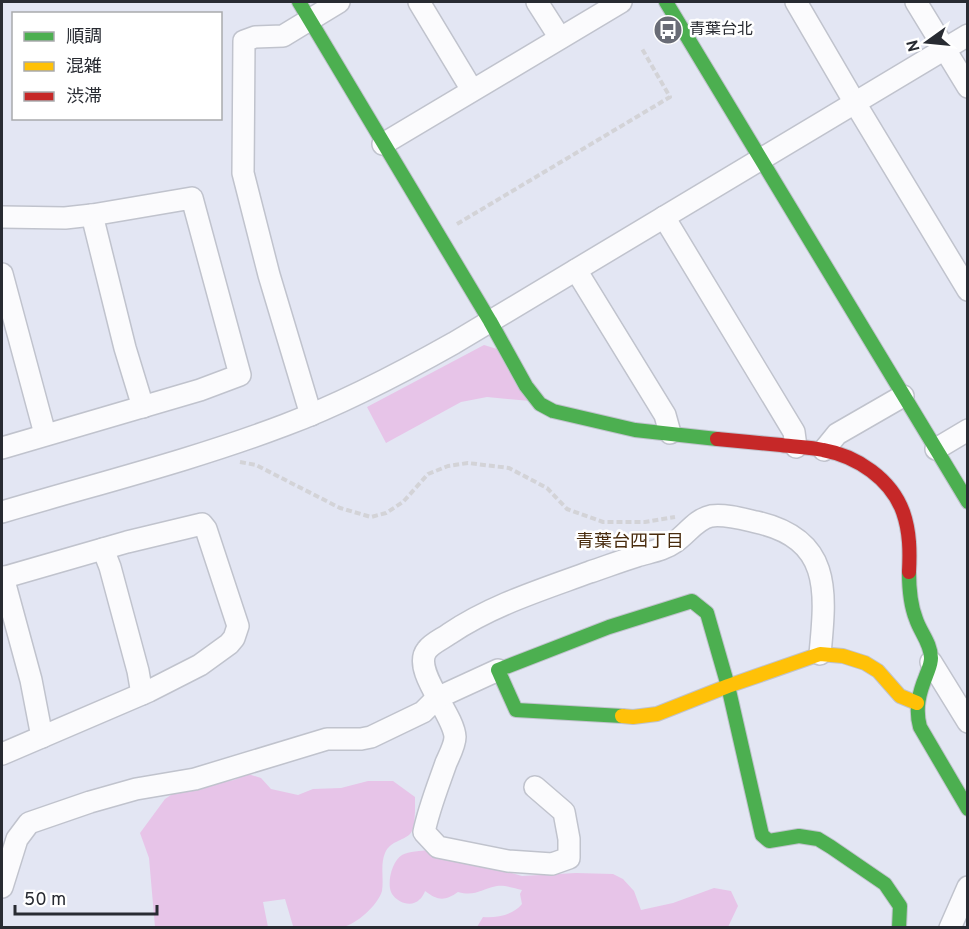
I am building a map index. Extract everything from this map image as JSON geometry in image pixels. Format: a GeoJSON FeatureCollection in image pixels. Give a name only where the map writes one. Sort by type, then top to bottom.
{"type":"FeatureCollection","features":[{"type":"Feature","properties":{"kind":"street"},"geometry":{"type":"LineString","coordinates":[[311,415],[269,275],[243,172],[244,41],[255,37],[283,36],[304,10],[339,2]]}},
{"type":"Feature","properties":{"kind":"street"},"geometry":{"type":"LineString","coordinates":[[419,2],[472,90]]}},
{"type":"Feature","properties":{"kind":"street"},"geometry":{"type":"LineString","coordinates":[[537,2],[560,38]]}},
{"type":"Feature","properties":{"kind":"street"},"geometry":{"type":"LineString","coordinates":[[383,144],[621,2]]}},
{"type":"Feature","properties":{"kind":"street"},"geometry":{"type":"LineString","coordinates":[[666,2],[968,502]]}},
{"type":"Feature","properties":{"kind":"street"},"geometry":{"type":"LineString","coordinates":[[796,2],[968,290]]}},
{"type":"Feature","properties":{"kind":"street"},"geometry":{"type":"LineString","coordinates":[[916,2],[968,87]]}},
{"type":"Feature","properties":{"kind":"street"},"geometry":{"type":"LineString","coordinates":[[304,10],[490,321],[526,386],[540,404],[553,411],[635,430],[824,450],[845,455],[860,462],[885,480],[902,509],[908,534],[910,594],[917,622],[930,652],[931,662],[916,703],[917,719],[968,809]]}},
{"type":"Feature","properties":{"kind":"street"},"geometry":{"type":"LineString","coordinates":[[2,512],[244,440],[311,415],[402,372],[968,35]]}},
{"type":"Feature","properties":{"kind":"street"},"geometry":{"type":"LineString","coordinates":[[2,217],[65,218],[192,198],[240,375],[200,390],[2,448]]}},
{"type":"Feature","properties":{"kind":"street"},"geometry":{"type":"LineString","coordinates":[[92,215],[125,348],[143,407]]}},
{"type":"Feature","properties":{"kind":"street"},"geometry":{"type":"LineString","coordinates":[[664,217],[794,432],[796,447]]}},
{"type":"Feature","properties":{"kind":"street"},"geometry":{"type":"LineString","coordinates":[[576,270],[665,415],[670,433]]}},
{"type":"Feature","properties":{"kind":"street"},"geometry":{"type":"LineString","coordinates":[[2,274],[45,434]]}},
{"type":"Feature","properties":{"kind":"street"},"geometry":{"type":"LineString","coordinates":[[824,450],[837,434],[903,396]]}},
{"type":"Feature","properties":{"kind":"street"},"geometry":{"type":"LineString","coordinates":[[936,449],[968,430]]}},
{"type":"Feature","properties":{"kind":"street"},"geometry":{"type":"LineString","coordinates":[[535,787],[564,812],[569,858],[552,864],[519,862],[438,847],[424,832],[429,810],[455,738],[451,724],[423,665],[423,656],[428,648],[483,613],[615,563],[661,549],[674,543],[709,516],[720,516],[769,524],[782,529],[796,538],[812,555],[824,587],[824,618],[820,654]]}},
{"type":"Feature","properties":{"kind":"street"},"geometry":{"type":"LineString","coordinates":[[2,754],[42,737],[142,694],[200,665],[229,644],[238,626],[206,529],[202,524],[2,577],[31,680],[42,737]]}},
{"type":"Feature","properties":{"kind":"street"},"geometry":{"type":"LineString","coordinates":[[103,549],[138,671],[142,694]]}},
{"type":"Feature","properties":{"kind":"street"},"geometry":{"type":"LineString","coordinates":[[2,886],[17,839],[29,823],[90,802],[136,789],[195,779],[327,738],[370,737],[423,711],[437,698],[498,670],[609,627],[692,602],[707,613],[728,686],[762,836],[769,841],[799,836],[818,839],[831,847],[885,884],[900,906],[898,927]]}},
{"type":"Feature","properties":{"kind":"street"},"geometry":{"type":"LineString","coordinates":[[498,670],[516,710],[633,717],[657,714],[820,654],[837,655],[866,663],[878,672],[896,693],[916,703]]}},
{"type":"Feature","properties":{"kind":"street"},"geometry":{"type":"LineString","coordinates":[[931,662],[968,722]]}},
{"type":"Feature","properties":{"kind":"street"},"geometry":{"type":"LineString","coordinates":[[950,927],[968,887]]}},
{"type":"Feature","properties":{"kind":"path"},"geometry":{"type":"LineString","coordinates":[[438,235],[670,97],[641,47]]}},
{"type":"Feature","properties":{"kind":"path"},"geometry":{"type":"LineString","coordinates":[[232,460],[256,465],[340,508],[371,517],[386,513],[403,502],[428,474],[448,466],[468,463],[509,468],[547,488],[567,509],[603,522],[645,522],[675,517],[702,520]]}},
{"type":"Feature","properties":{"kind":"shaded area"},"geometry":{"type":"Polygon","coordinates":[[[484,345],[497,349],[530,401],[487,397],[461,402],[386,443],[367,407],[484,345]]]}},
{"type":"Feature","properties":{"kind":"shaded area"},"geometry":{"type":"Polygon","coordinates":[[[248,774],[261,778],[271,789],[298,795],[313,789],[341,788],[368,781],[393,781],[415,797],[412,831],[387,849],[383,862],[382,891],[376,902],[360,918],[342,927],[295,927],[285,899],[263,902],[268,927],[155,927],[149,858],[140,833],[165,799],[177,791],[234,780],[248,774]]]}},
{"type":"Feature","properties":{"kind":"shaded area"},"geometry":{"type":"Polygon","coordinates":[[[429,850],[522,876],[576,873],[613,874],[623,879],[634,891],[641,910],[673,903],[714,888],[731,891],[738,906],[728,927],[477,927],[483,917],[504,915],[518,908],[522,904],[520,894],[522,890],[497,886],[474,893],[458,892],[442,899],[425,891],[417,902],[409,904],[398,900],[390,890],[391,873],[395,862],[402,855],[429,850]]]}},
{"type":"Feature","properties":{"kind":"traffic: fast"},"geometry":{"type":"LineString","coordinates":[[299,2],[490,321],[526,386],[540,404],[553,411],[635,430],[717,439]]}},
{"type":"Feature","properties":{"kind":"traffic: fast"},"geometry":{"type":"LineString","coordinates":[[666,2],[968,502]]}},
{"type":"Feature","properties":{"kind":"traffic: fast"},"geometry":{"type":"LineString","coordinates":[[909,572],[912,608],[929,647],[931,658],[918,701],[920,727],[968,809]]}},
{"type":"Feature","properties":{"kind":"traffic: fast"},"geometry":{"type":"LineString","coordinates":[[622,716],[516,710],[498,670],[609,627],[692,601],[707,613],[728,686],[762,835],[769,841],[799,836],[818,839],[831,847],[885,884],[900,906],[899,928]]}},
{"type":"Feature","properties":{"kind":"traffic: slow"},"geometry":{"type":"LineString","coordinates":[[622,716],[657,714],[820,654],[843,656],[865,663],[878,671],[900,696],[917,703]]}},
{"type":"Feature","properties":{"kind":"traffic: jam"},"geometry":{"type":"LineString","coordinates":[[717,439],[823,450],[848,458],[871,471],[890,489],[903,512],[909,542],[909,572]]}},
{"type":"Feature","properties":{"kind":"place","name":"青葉台北"},"geometry":{"type":"Point","coordinates":[668,30]}},
{"type":"Feature","properties":{"kind":"district","name":"青葉台四丁目"},"geometry":{"type":"Point","coordinates":[630,542]}}]}
